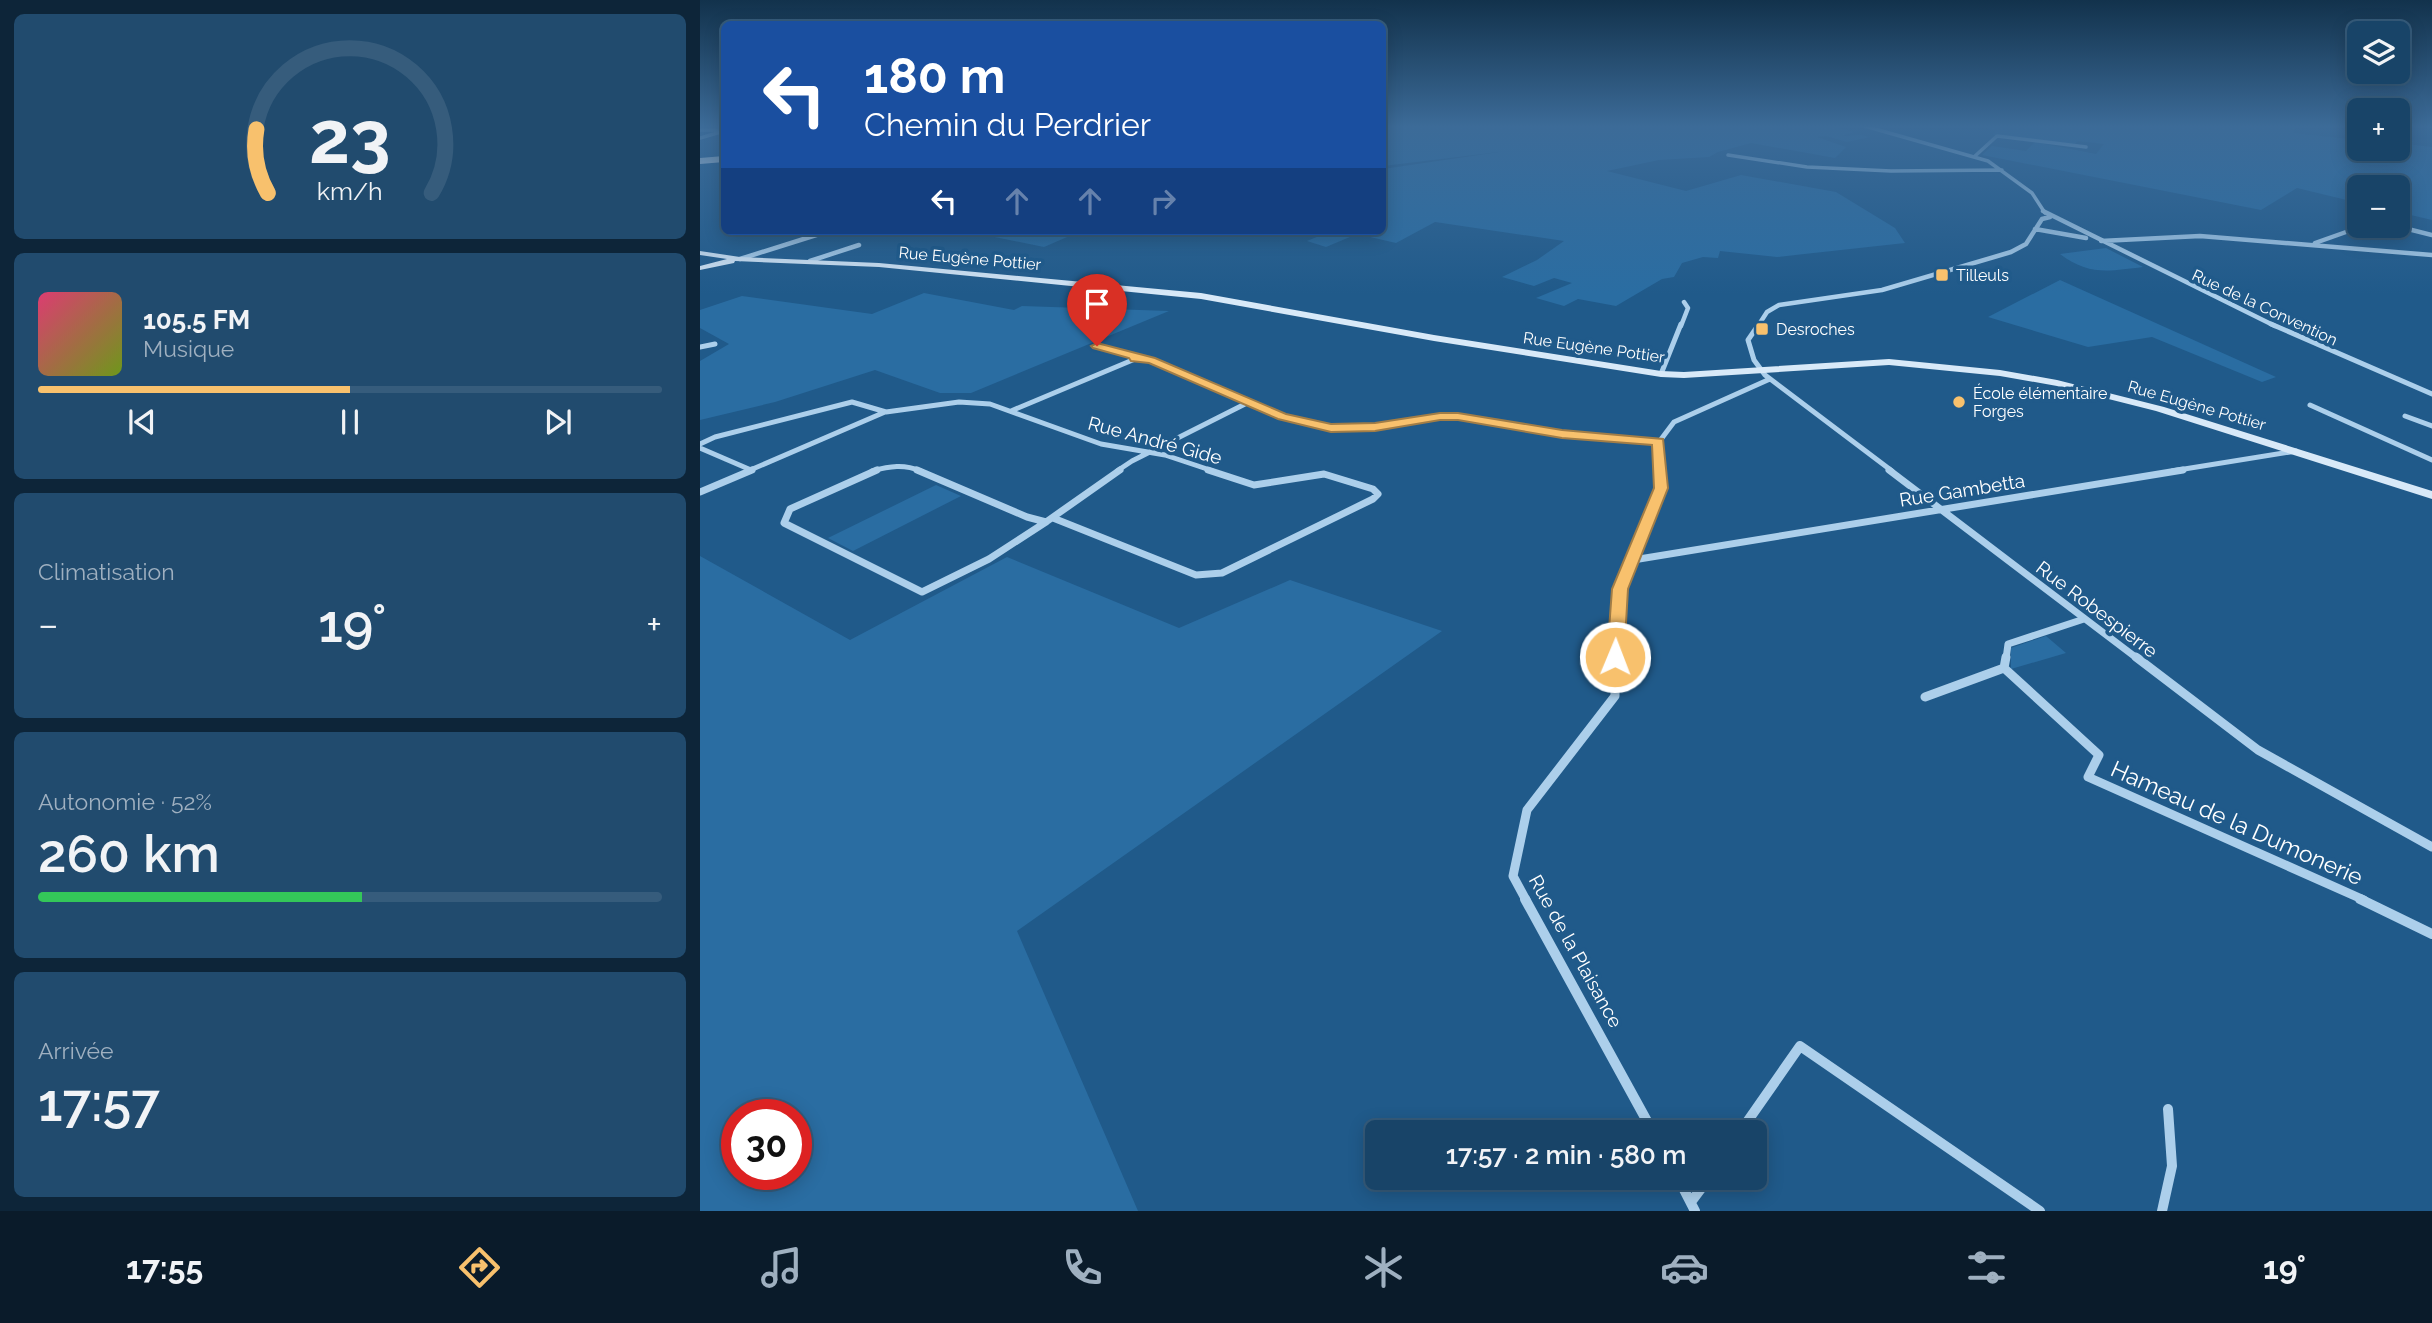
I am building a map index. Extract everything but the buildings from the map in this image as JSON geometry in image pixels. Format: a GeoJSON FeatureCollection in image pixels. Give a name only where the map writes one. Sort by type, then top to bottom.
{"type":"FeatureCollection","features":[{"type":"Feature","properties":{"kind":"street","name":"Rue de la Convention"},"geometry":{"type":"LineString","coordinates":[[2017,182],[2032,193],[2043,212],[2050,217],[2268,323],[2432,394]]}},
{"type":"Feature","properties":{"kind":"street"},"geometry":{"type":"LineString","coordinates":[[1760,370],[1748,346],[1748,340],[1767,312],[1779,304],[1882,290],[2011,252],[2026,244],[2042,219],[2050,217]]}},
{"type":"Feature","properties":{"kind":"street","name":"Rue de la Convention"},"geometry":{"type":"LineString","coordinates":[[2035,229],[2091,237]]}},
{"type":"Feature","properties":{"kind":"street"},"geometry":{"type":"LineString","coordinates":[[2410,230],[2432,235]]}},
{"type":"Feature","properties":{"kind":"street"},"geometry":{"type":"LineString","coordinates":[[2311,244],[2347,231]]}},
{"type":"Feature","properties":{"kind":"street"},"geometry":{"type":"LineString","coordinates":[[700,268],[740,259],[816,235]]}},
{"type":"Feature","properties":{"kind":"street"},"geometry":{"type":"LineString","coordinates":[[2098,241],[2200,236],[2432,254]]}},
{"type":"Feature","properties":{"kind":"street"},"geometry":{"type":"LineString","coordinates":[[810,261],[859,245]]}},
{"type":"Feature","properties":{"kind":"street"},"geometry":{"type":"LineString","coordinates":[[700,253],[740,259]]}},
{"type":"Feature","properties":{"kind":"street","name":"Rue Eugène Pottier"},"geometry":{"type":"LineString","coordinates":[[740,259],[879,265],[1203,296],[1434,338],[1661,374],[1889,362],[2000,373],[2107,395],[2432,495]]}},
{"type":"Feature","properties":{"kind":"street"},"geometry":{"type":"LineString","coordinates":[[1661,374],[1688,308],[1684,302]]}},
{"type":"Feature","properties":{"kind":"street"},"geometry":{"type":"LineString","coordinates":[[700,347],[715,344]]}},
{"type":"Feature","properties":{"kind":"street"},"geometry":{"type":"LineString","coordinates":[[1097,346],[1133,355],[1135,359]]}},
{"type":"Feature","properties":{"kind":"street"},"geometry":{"type":"LineString","coordinates":[[1011,411],[1135,359],[1151,360],[1247,403],[1300,422],[1331,428],[1375,427],[1440,416],[1458,416],[1562,434],[1659,442],[1674,422],[1758,382],[1770,379]]}},
{"type":"Feature","properties":{"kind":"street","name":"Rue Robespierre"},"geometry":{"type":"LineString","coordinates":[[1760,370],[2258,751],[2432,847]]}},
{"type":"Feature","properties":{"kind":"street","name":"Rue André Gide"},"geometry":{"type":"LineString","coordinates":[[700,446],[715,437],[852,402],[886,412],[959,402],[990,404],[1101,444],[1165,455],[1254,485],[1324,474],[1373,489],[1378,494],[1373,499],[1222,573],[1206,576],[1196,575],[1049,520]]}},
{"type":"Feature","properties":{"kind":"street"},"geometry":{"type":"LineString","coordinates":[[1049,520],[1027,517],[909,466],[895,464],[880,468],[790,509],[785,523],[922,592],[989,559],[1049,520],[1132,461],[1247,403]]}},
{"type":"Feature","properties":{"kind":"street"},"geometry":{"type":"LineString","coordinates":[[2310,405],[2432,460]]}},
{"type":"Feature","properties":{"kind":"street"},"geometry":{"type":"LineString","coordinates":[[700,492],[886,412]]}},
{"type":"Feature","properties":{"kind":"street"},"geometry":{"type":"LineString","coordinates":[[2405,416],[2432,426]]}},
{"type":"Feature","properties":{"kind":"street","name":"Rue de la Plaisance"},"geometry":{"type":"LineString","coordinates":[[1646,1120],[1513,876],[1527,810],[1615,696],[1615,626],[1620,589],[1661,488],[1659,442]]}},
{"type":"Feature","properties":{"kind":"street","name":"Rue André Gide"},"geometry":{"type":"LineString","coordinates":[[700,446],[751,470]]}},
{"type":"Feature","properties":{"kind":"street","name":"Rue Gambetta"},"geometry":{"type":"LineString","coordinates":[[1633,561],[2296,451]]}},
{"type":"Feature","properties":{"kind":"street"},"geometry":{"type":"LineString","coordinates":[[1925,697],[2004,668],[2008,644],[2084,619]]}},
{"type":"Feature","properties":{"kind":"street","name":"Hameau de la Dumonerie"},"geometry":{"type":"LineString","coordinates":[[2004,668],[2099,755],[2088,777],[2348,893],[2432,934]]}},
{"type":"Feature","properties":{"kind":"street"},"geometry":{"type":"LineString","coordinates":[[1748,1120],[1800,1046],[2040,1211]]}},
{"type":"Feature","properties":{"kind":"street"},"geometry":{"type":"LineString","coordinates":[[2162,1211],[2172,1166],[2168,1109]]}},
{"type":"Feature","properties":{"kind":"street"},"geometry":{"type":"LineString","coordinates":[[1684,1190],[1693,1207]]}},
{"type":"Feature","properties":{"kind":"street"},"geometry":{"type":"LineString","coordinates":[[1693,1207],[1702,1190]]}},
{"type":"Feature","properties":{"kind":"shaded area"},"geometry":{"type":"Polygon","coordinates":[[[1386,182],[1649,182],[1686,191],[1719,182],[1777,182],[1836,192],[1895,228],[1905,243],[1777,257],[1720,251],[1718,258],[1703,257],[1682,263],[1674,277],[1662,279],[1616,306],[1578,299],[1564,306],[1536,298],[1572,283],[1554,278],[1534,286],[1502,277],[1537,260],[1564,241],[1435,222],[1396,243],[1361,235],[1386,235],[1386,182]]]}},
{"type":"Feature","properties":{"kind":"shaded area"},"geometry":{"type":"Polygon","coordinates":[[[2116,182],[2347,182],[2347,200],[2297,188],[2261,210],[2116,182]]]}},
{"type":"Feature","properties":{"kind":"shaded area"},"geometry":{"type":"Polygon","coordinates":[[[2410,182],[2432,182],[2432,220],[2410,215],[2410,182]]]}},
{"type":"Feature","properties":{"kind":"shaded area"},"geometry":{"type":"Polygon","coordinates":[[[985,235],[1072,235],[1044,247],[985,235]]]}},
{"type":"Feature","properties":{"kind":"shaded area"},"geometry":{"type":"Polygon","coordinates":[[[1321,235],[1355,235],[1326,247],[1307,241],[1321,235]]]}},
{"type":"Feature","properties":{"kind":"shaded area"},"geometry":{"type":"Polygon","coordinates":[[[2106,248],[2143,267],[2090,269],[2060,254],[2106,248]]]}},
{"type":"Feature","properties":{"kind":"shaded area"},"geometry":{"type":"Polygon","coordinates":[[[2060,280],[2276,377],[2262,382],[2152,337],[2088,347],[1988,317],[2060,280]]]}},
{"type":"Feature","properties":{"kind":"shaded area"},"geometry":{"type":"Polygon","coordinates":[[[924,293],[1014,310],[1022,306],[1169,311],[971,393],[940,393],[875,370],[775,402],[700,420],[700,361],[729,344],[700,328],[700,310],[742,296],[872,314],[924,293]]]}},
{"type":"Feature","properties":{"kind":"shaded area"},"geometry":{"type":"Polygon","coordinates":[[[936,485],[961,496],[853,551],[828,538],[936,485]]]}},
{"type":"Feature","properties":{"kind":"shaded area"},"geometry":{"type":"Polygon","coordinates":[[[700,556],[850,640],[1007,557],[1179,628],[1290,580],[1442,631],[1017,931],[1138,1211],[700,1211],[700,556]]]}},
{"type":"Feature","properties":{"kind":"shaded area"},"geometry":{"type":"Polygon","coordinates":[[[2046,636],[2066,653],[2011,669],[2011,648],[2046,636]]]}},
{"type":"Feature","properties":{"kind":"place","name":"Tilleuls"},"geometry":{"type":"Point","coordinates":[1942,275]}},
{"type":"Feature","properties":{"kind":"place","name":"Desroches"},"geometry":{"type":"Point","coordinates":[1762,329]}},
{"type":"Feature","properties":{"kind":"place","name":"École élémentaire Forges"},"geometry":{"type":"Point","coordinates":[1959,402]}},
{"type":"Feature","properties":{"kind":"route"},"geometry":{"type":"LineString","coordinates":[[1097,346],[1133,355],[1135,359],[1151,360],[1282,417],[1331,428],[1375,427],[1440,416],[1458,416],[1562,434],[1659,442],[1661,488],[1620,589],[1615,626],[1615,657]]}}]}
